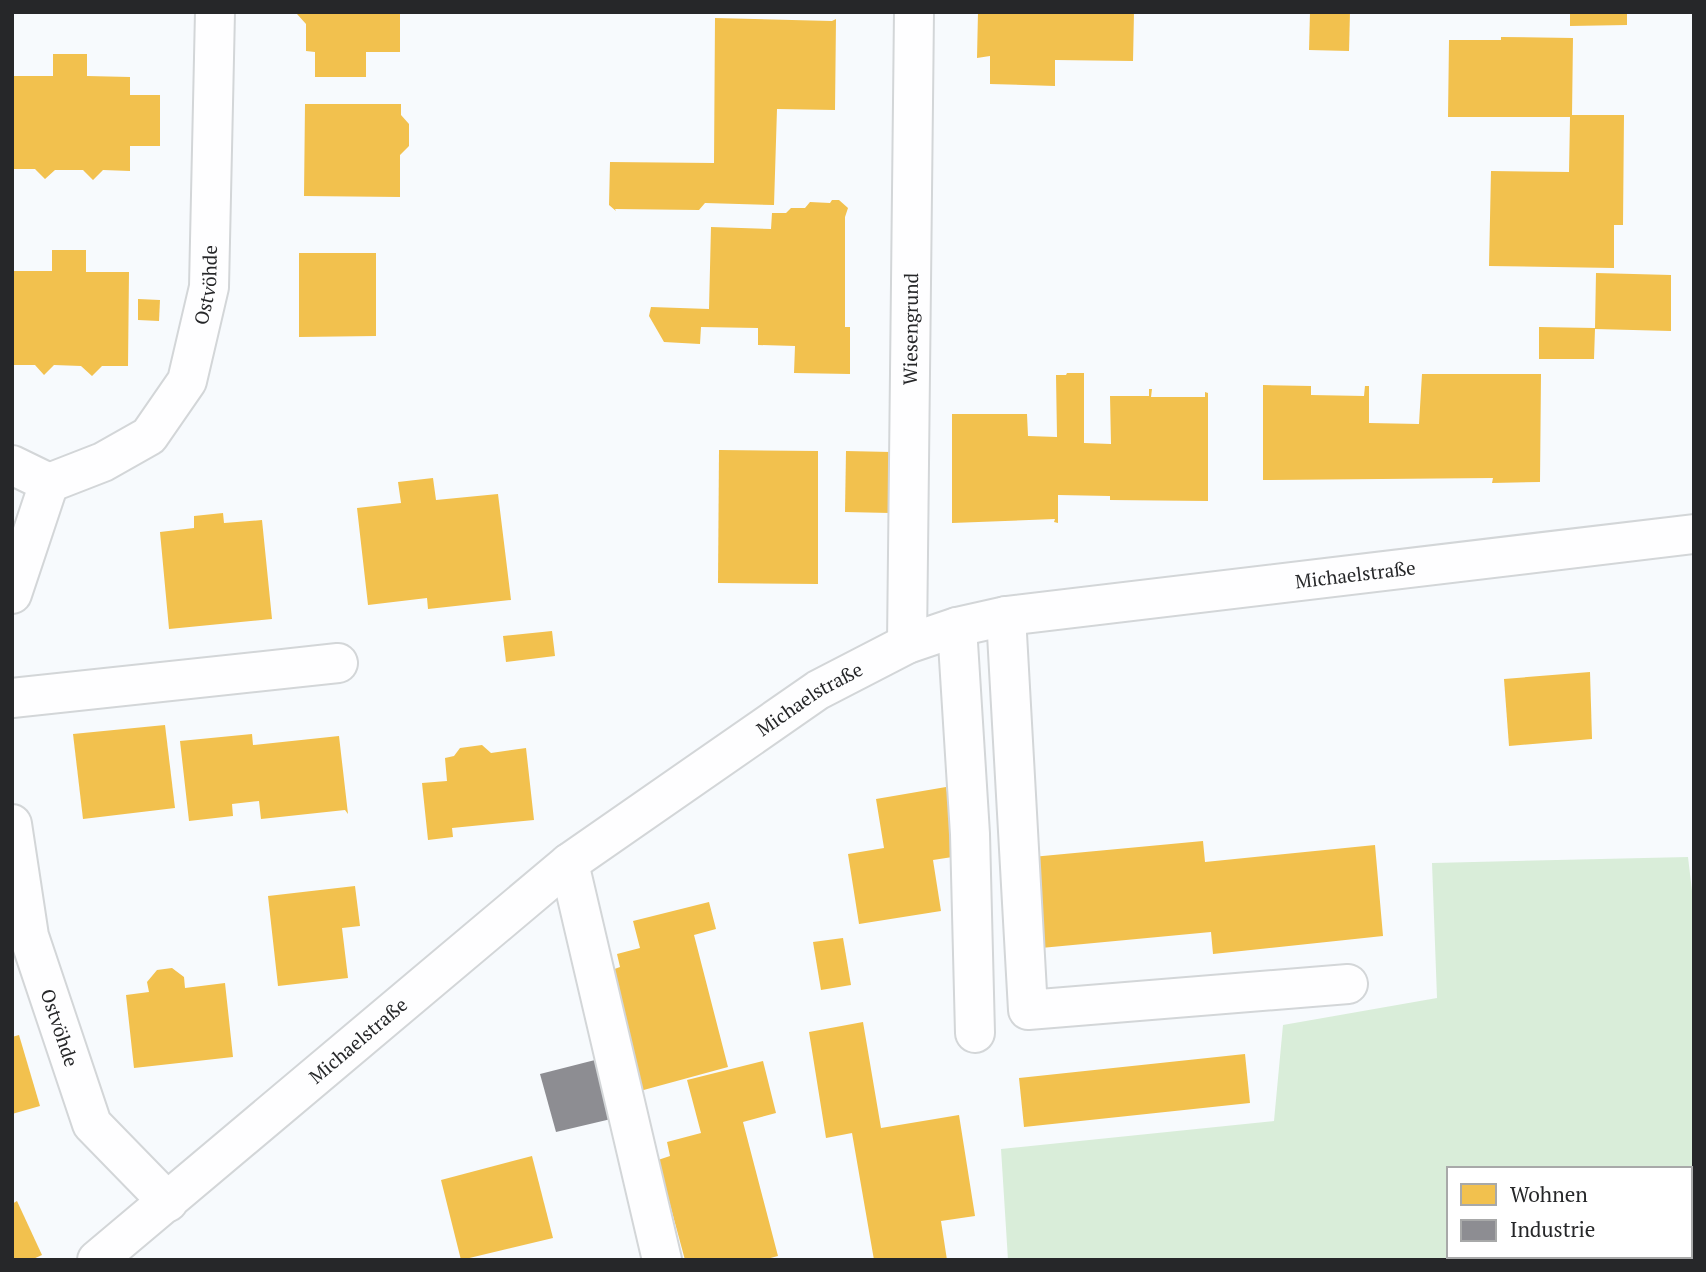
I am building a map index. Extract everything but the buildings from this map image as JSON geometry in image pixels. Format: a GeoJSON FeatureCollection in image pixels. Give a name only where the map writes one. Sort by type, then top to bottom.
{"type":"FeatureCollection","features":[{"type":"Feature","properties":{"kind":"street","name":"Ostvöhde"},"geometry":{"type":"LineString","coordinates":[[49,483],[103,462],[149,436],[187,380],[209,287],[215,12]]}},
{"type":"Feature","properties":{"kind":"street","name":"Wiesengrund"},"geometry":{"type":"LineString","coordinates":[[907,644],[914,12]]}},
{"type":"Feature","properties":{"kind":"street"},"geometry":{"type":"LineString","coordinates":[[12,465],[49,483],[12,594]]}},
{"type":"Feature","properties":{"kind":"street","name":"Michaelstraße"},"geometry":{"type":"LineString","coordinates":[[97,1260],[569,863],[818,690],[907,644],[957,627],[1006,616],[1694,534]]}},
{"type":"Feature","properties":{"kind":"street"},"geometry":{"type":"LineString","coordinates":[[1006,616],[1028,1010],[1348,984]]}},
{"type":"Feature","properties":{"kind":"street"},"geometry":{"type":"LineString","coordinates":[[957,627],[970,834],[975,1033]]}},
{"type":"Feature","properties":{"kind":"street"},"geometry":{"type":"LineString","coordinates":[[12,698],[338,663]]}},
{"type":"Feature","properties":{"kind":"street","name":"Ostvöhde"},"geometry":{"type":"LineString","coordinates":[[12,824],[29,936],[92,1124],[168,1202]]}},
{"type":"Feature","properties":{"kind":"street"},"geometry":{"type":"LineString","coordinates":[[569,863],[662,1260]]}},
{"type":"Feature","properties":{"kind":"green space"},"geometry":{"type":"Polygon","coordinates":[[[1688,857],[1694,908],[1694,1260],[1008,1260],[1001,1149],[1274,1121],[1283,1025],[1437,998],[1432,863],[1688,857]]]}}]}
